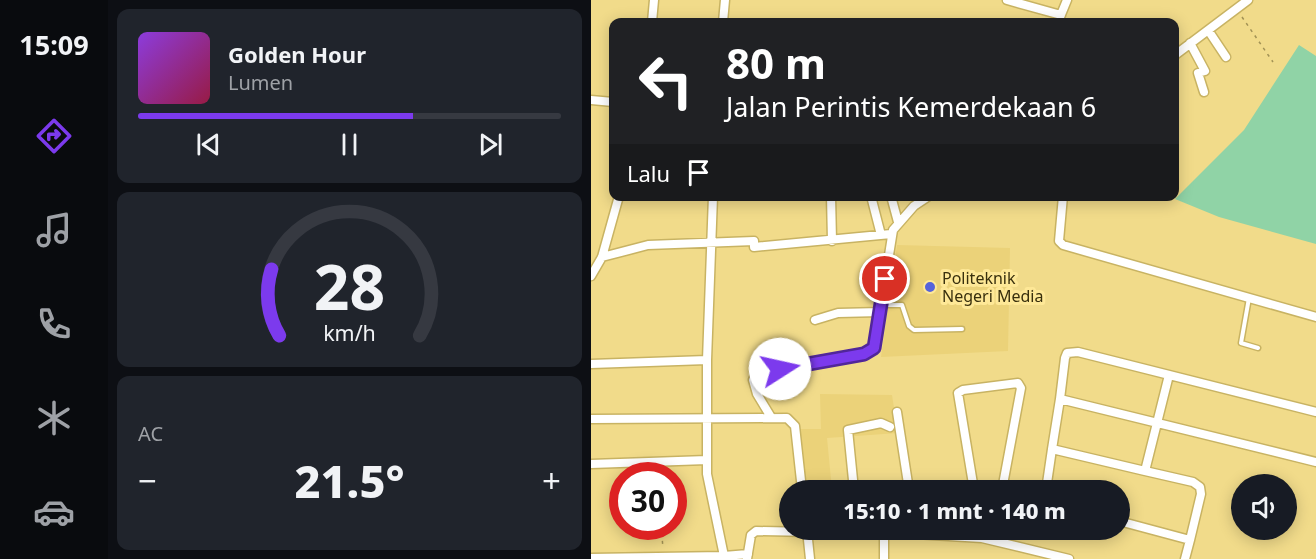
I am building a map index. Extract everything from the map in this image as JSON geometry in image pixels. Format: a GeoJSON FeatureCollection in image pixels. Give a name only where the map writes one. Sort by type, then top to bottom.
{"type":"FeatureCollection","features":[{"type":"Feature","properties":{"kind":"street"},"geometry":{"type":"LineString","coordinates":[[652,18],[654,0]]}},
{"type":"Feature","properties":{"kind":"street"},"geometry":{"type":"LineString","coordinates":[[723,18],[725,0]]}},
{"type":"Feature","properties":{"kind":"street"},"geometry":{"type":"LineString","coordinates":[[1007,0],[1056,18]]}},
{"type":"Feature","properties":{"kind":"street"},"geometry":{"type":"LineString","coordinates":[[1059,18],[1067,0]]}},
{"type":"Feature","properties":{"kind":"street"},"geometry":{"type":"LineString","coordinates":[[1179,52],[1248,0]]}},
{"type":"Feature","properties":{"kind":"street"},"geometry":{"type":"LineString","coordinates":[[1207,30],[1226,57]]}},
{"type":"Feature","properties":{"kind":"street"},"geometry":{"type":"LineString","coordinates":[[1190,43],[1205,71],[1198,73],[1204,92]]}},
{"type":"Feature","properties":{"kind":"street"},"geometry":{"type":"LineString","coordinates":[[591,100],[609,102]]}},
{"type":"Feature","properties":{"kind":"street"},"geometry":{"type":"LineString","coordinates":[[591,276],[601,257],[618,201]]}},
{"type":"Feature","properties":{"kind":"street"},"geometry":{"type":"LineString","coordinates":[[713,201],[707,360],[707,474],[724,556]]}},
{"type":"Feature","properties":{"kind":"street"},"geometry":{"type":"LineString","coordinates":[[831,201],[831,241]]}},
{"type":"Feature","properties":{"kind":"street"},"geometry":{"type":"LineString","coordinates":[[872,201],[881,235]]}},
{"type":"Feature","properties":{"kind":"street"},"geometry":{"type":"LineString","coordinates":[[892,201],[898,222]]}},
{"type":"Feature","properties":{"kind":"street"},"geometry":{"type":"LineString","coordinates":[[771,417],[760,400],[754,376],[759,373],[870,351],[876,343],[891,234],[898,222],[923,201]]}},
{"type":"Feature","properties":{"kind":"street"},"geometry":{"type":"LineString","coordinates":[[1063,201],[1059,241],[1068,247],[1316,317]]}},
{"type":"Feature","properties":{"kind":"street"},"geometry":{"type":"LineString","coordinates":[[601,257],[644,246],[754,241],[754,247],[891,234]]}},
{"type":"Feature","properties":{"kind":"street"},"geometry":{"type":"LineString","coordinates":[[815,320],[839,313],[881,309]]}},
{"type":"Feature","properties":{"kind":"street"},"geometry":{"type":"LineString","coordinates":[[1047,480],[1065,358],[1067,353],[1073,351],[1316,412]]}},
{"type":"Feature","properties":{"kind":"street"},"geometry":{"type":"LineString","coordinates":[[591,364],[641,360],[707,360]]}},
{"type":"Feature","properties":{"kind":"street"},"geometry":{"type":"LineString","coordinates":[[1145,471],[1169,375]]}},
{"type":"Feature","properties":{"kind":"street"},"geometry":{"type":"LineString","coordinates":[[972,480],[958,393],[963,390],[1019,383],[1021,388],[1004,480]]}},
{"type":"Feature","properties":{"kind":"street"},"geometry":{"type":"LineString","coordinates":[[1059,399],[1316,462]]}},
{"type":"Feature","properties":{"kind":"street"},"geometry":{"type":"LineString","coordinates":[[897,412],[907,480]]}},
{"type":"Feature","properties":{"kind":"street"},"geometry":{"type":"LineString","coordinates":[[591,419],[787,418],[795,426],[801,480]]}},
{"type":"Feature","properties":{"kind":"street"},"geometry":{"type":"LineString","coordinates":[[853,480],[848,430],[881,423],[890,427]]}},
{"type":"Feature","properties":{"kind":"street"},"geometry":{"type":"LineString","coordinates":[[1052,449],[1193,482],[1200,487],[1201,494],[1185,559]]}},
{"type":"Feature","properties":{"kind":"street"},"geometry":{"type":"LineString","coordinates":[[591,464],[707,460]]}},
{"type":"Feature","properties":{"kind":"street"},"geometry":{"type":"LineString","coordinates":[[1130,524],[1190,540]]}},
{"type":"Feature","properties":{"kind":"street"},"geometry":{"type":"LineString","coordinates":[[591,558],[748,556],[754,532],[779,532]]}},
{"type":"Feature","properties":{"kind":"street"},"geometry":{"type":"LineString","coordinates":[[808,540],[810,559]]}},
{"type":"Feature","properties":{"kind":"street"},"geometry":{"type":"LineString","coordinates":[[884,540],[884,559]]}},
{"type":"Feature","properties":{"kind":"street"},"geometry":{"type":"LineString","coordinates":[[994,540],[1051,557],[1069,559]]}},
{"type":"Feature","properties":{"kind":"lane"},"geometry":{"type":"LineString","coordinates":[[1249,297],[1241,343],[1258,348]]}},
{"type":"Feature","properties":{"kind":"lane"},"geometry":{"type":"LineString","coordinates":[[881,309],[902,305],[909,326],[914,330],[962,329]]}},
{"type":"Feature","properties":{"kind":"path"},"geometry":{"type":"LineString","coordinates":[[1236,9],[1273,62]]}},
{"type":"Feature","properties":{"kind":"path"},"geometry":{"type":"LineString","coordinates":[[662,540],[664,557]]}},
{"type":"Feature","properties":{"kind":"shaded area"},"geometry":{"type":"Polygon","coordinates":[[[897,245],[1010,248],[1008,351],[881,357],[897,245]]]}},
{"type":"Feature","properties":{"kind":"shaded area"},"geometry":{"type":"Polygon","coordinates":[[[820,394],[892,395],[898,433],[827,438],[831,480],[797,480],[794,429],[821,429],[820,394]]]}},
{"type":"Feature","properties":{"kind":"green space"},"geometry":{"type":"Polygon","coordinates":[[[1299,45],[1316,56],[1316,244],[1219,217],[1179,201],[1179,195],[1244,130],[1299,45]]]}},
{"type":"Feature","properties":{"kind":"place","name":"Politeknik Negeri Media"},"geometry":{"type":"Point","coordinates":[930,287]}},
{"type":"Feature","properties":{"kind":"route"},"geometry":{"type":"LineString","coordinates":[[780,369],[864,354],[874,348],[885,279]]}}]}
